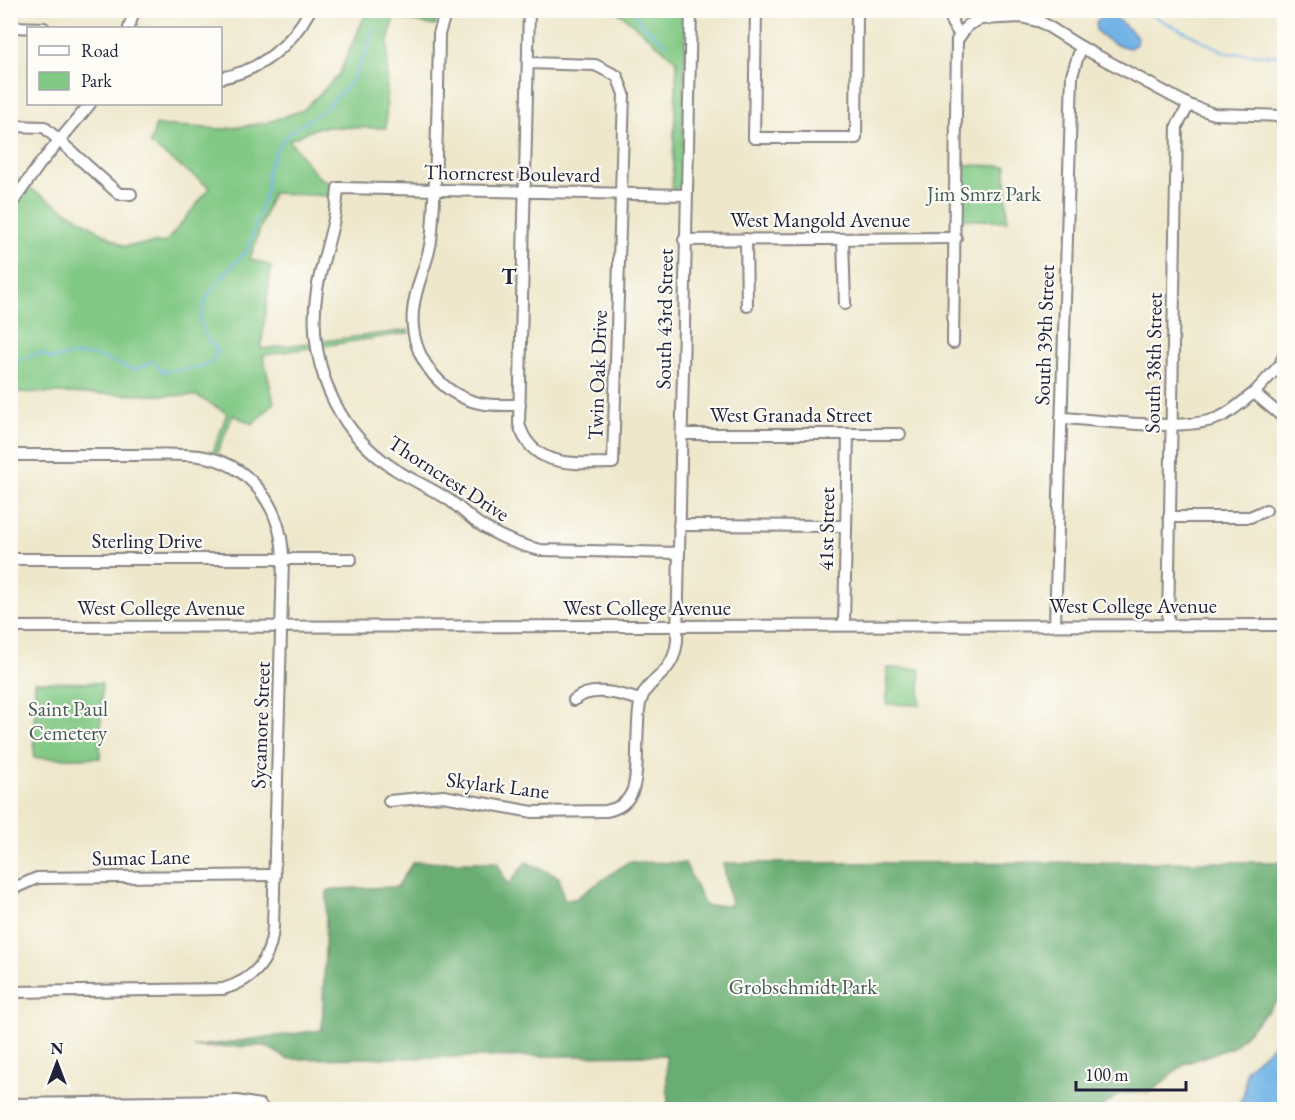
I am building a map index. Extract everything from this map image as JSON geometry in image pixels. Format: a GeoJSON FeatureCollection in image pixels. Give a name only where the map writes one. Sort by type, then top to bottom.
{"type":"FeatureCollection","features":[{"type":"Feature","properties":{"kind":"street"},"geometry":{"type":"LineString","coordinates":[[129,27],[134,10]]}},
{"type":"Feature","properties":{"kind":"street"},"geometry":{"type":"LineString","coordinates":[[222,77],[247,71],[273,55],[296,34],[310,10]]}},
{"type":"Feature","properties":{"kind":"street"},"geometry":{"type":"LineString","coordinates":[[448,10],[439,34],[432,241],[413,309],[413,325],[421,360],[434,376],[465,398],[480,404],[520,405]]}},
{"type":"Feature","properties":{"kind":"street","name":"Twin Oak Drive"},"geometry":{"type":"LineString","coordinates":[[529,10],[520,405],[522,435],[540,456],[562,464],[613,463],[622,195]]}},
{"type":"Feature","properties":{"kind":"street","name":"South 43rd Street"},"geometry":{"type":"LineString","coordinates":[[676,627],[682,434],[684,240],[692,10]]}},
{"type":"Feature","properties":{"kind":"street"},"geometry":{"type":"LineString","coordinates":[[716,10],[757,11],[754,138],[856,138],[858,10]]}},
{"type":"Feature","properties":{"kind":"street"},"geometry":{"type":"LineString","coordinates":[[953,343],[958,38],[952,17],[958,10]]}},
{"type":"Feature","properties":{"kind":"street"},"geometry":{"type":"LineString","coordinates":[[966,10],[981,19]]}},
{"type":"Feature","properties":{"kind":"street"},"geometry":{"type":"LineString","coordinates":[[958,38],[968,25],[981,19],[1021,16],[1041,22],[1081,47],[1189,105],[1214,114],[1284,116]]}},
{"type":"Feature","properties":{"kind":"street"},"geometry":{"type":"LineString","coordinates":[[10,27],[27,28]]}},
{"type":"Feature","properties":{"kind":"street","name":"South 39th Street"},"geometry":{"type":"LineString","coordinates":[[1055,625],[1072,75],[1081,47]]}},
{"type":"Feature","properties":{"kind":"street"},"geometry":{"type":"LineString","coordinates":[[529,63],[595,65],[617,76],[624,94],[622,195]]}},
{"type":"Feature","properties":{"kind":"street"},"geometry":{"type":"LineString","coordinates":[[10,206],[22,186],[89,105]]}},
{"type":"Feature","properties":{"kind":"street","name":"South 38th Street"},"geometry":{"type":"LineString","coordinates":[[1167,624],[1177,126],[1189,105]]}},
{"type":"Feature","properties":{"kind":"street"},"geometry":{"type":"LineString","coordinates":[[10,126],[44,128],[119,194],[131,194]]}},
{"type":"Feature","properties":{"kind":"street","name":"Thorncrest Boulevard"},"geometry":{"type":"LineString","coordinates":[[338,188],[686,195]]}},
{"type":"Feature","properties":{"kind":"street","name":"Thorncrest Drive"},"geometry":{"type":"LineString","coordinates":[[338,188],[334,231],[322,267],[315,321],[316,346],[328,392],[350,428],[375,455],[409,479],[446,498],[482,526],[523,546],[541,550],[679,553]]}},
{"type":"Feature","properties":{"kind":"street","name":"West Mangold Avenue"},"geometry":{"type":"LineString","coordinates":[[684,240],[956,238]]}},
{"type":"Feature","properties":{"kind":"street"},"geometry":{"type":"LineString","coordinates":[[746,239],[747,306]]}},
{"type":"Feature","properties":{"kind":"street"},"geometry":{"type":"LineString","coordinates":[[843,239],[845,304]]}},
{"type":"Feature","properties":{"kind":"street"},"geometry":{"type":"LineString","coordinates":[[1061,418],[1171,424],[1220,417],[1254,393],[1280,365],[1284,355]]}},
{"type":"Feature","properties":{"kind":"street"},"geometry":{"type":"LineString","coordinates":[[1254,393],[1284,418]]}},
{"type":"Feature","properties":{"kind":"street","name":"West Granada Street"},"geometry":{"type":"LineString","coordinates":[[682,434],[900,434]]}},
{"type":"Feature","properties":{"kind":"street","name":"41st Street"},"geometry":{"type":"LineString","coordinates":[[844,624],[848,434]]}},
{"type":"Feature","properties":{"kind":"street","name":"Sycamore Street"},"geometry":{"type":"LineString","coordinates":[[10,455],[179,455],[218,460],[251,479],[268,501],[278,521],[283,559],[272,941],[257,971],[236,985],[207,990],[10,992]]}},
{"type":"Feature","properties":{"kind":"street"},"geometry":{"type":"LineString","coordinates":[[1169,517],[1250,517],[1266,510]]}},
{"type":"Feature","properties":{"kind":"street"},"geometry":{"type":"LineString","coordinates":[[679,525],[845,526]]}},
{"type":"Feature","properties":{"kind":"street","name":"Sterling Drive"},"geometry":{"type":"LineString","coordinates":[[10,560],[351,559]]}},
{"type":"Feature","properties":{"kind":"street","name":"West College Avenue"},"geometry":{"type":"LineString","coordinates":[[10,627],[1284,625]]}},
{"type":"Feature","properties":{"kind":"street"},"geometry":{"type":"LineString","coordinates":[[574,700],[579,696],[602,692],[640,700],[675,657],[676,627]]}},
{"type":"Feature","properties":{"kind":"street","name":"Skylark Lane"},"geometry":{"type":"LineString","coordinates":[[389,801],[443,796],[533,812],[616,809],[632,793],[640,700]]}},
{"type":"Feature","properties":{"kind":"street","name":"Sumac Lane"},"geometry":{"type":"LineString","coordinates":[[10,890],[37,878],[275,875]]}},
{"type":"Feature","properties":{"kind":"street"},"geometry":{"type":"LineString","coordinates":[[10,1104],[237,1101],[262,1107]]}},
{"type":"Feature","properties":{"kind":"green space"},"geometry":{"type":"Polygon","coordinates":[[[367,11],[401,11],[400,14],[437,21],[435,26],[394,18],[388,42],[386,128],[319,127],[289,140],[317,176],[334,186],[332,196],[272,193],[250,259],[271,266],[261,349],[408,330],[409,333],[263,355],[274,403],[253,424],[233,415],[217,453],[213,452],[227,413],[197,396],[11,392],[10,176],[124,246],[166,242],[210,188],[150,144],[156,125],[224,129],[265,123],[303,110],[338,76],[367,11]]]}},
{"type":"Feature","properties":{"kind":"green space"},"geometry":{"type":"Polygon","coordinates":[[[617,11],[686,11],[682,181],[676,189],[672,190],[677,61],[617,11]]]}},
{"type":"Feature","properties":{"kind":"green space","name":"Jim Smrz Park"},"geometry":{"type":"Polygon","coordinates":[[[962,165],[1006,166],[1007,221],[960,219],[962,165]]]}},
{"type":"Feature","properties":{"kind":"green space"},"geometry":{"type":"Polygon","coordinates":[[[887,668],[920,669],[920,705],[887,704],[887,668]]]}},
{"type":"Feature","properties":{"kind":"green space","name":"Saint Paul Cemetery"},"geometry":{"type":"Polygon","coordinates":[[[35,682],[102,683],[100,758],[34,758],[35,682]]]}},
{"type":"Feature","properties":{"kind":"green space","name":"Grobschmidt Park"},"geometry":{"type":"Polygon","coordinates":[[[413,862],[497,862],[508,885],[526,862],[559,877],[564,899],[575,899],[628,862],[685,863],[705,906],[731,905],[723,863],[1284,862],[1284,994],[1233,1047],[1186,1063],[1151,1092],[1121,1093],[1097,1110],[863,1110],[848,1100],[803,1109],[668,1109],[666,1055],[287,1059],[266,1046],[193,1047],[322,1030],[327,891],[397,887],[413,862]]]}},
{"type":"Feature","properties":{"kind":"water"},"geometry":{"type":"Polygon","coordinates":[[[1101,17],[1116,18],[1138,37],[1136,44],[1130,48],[1120,45],[1107,40],[1096,30],[1096,22],[1101,17]]]}},
{"type":"Feature","properties":{"kind":"water"},"geometry":{"type":"Polygon","coordinates":[[[1284,1036],[1284,1109],[1236,1109],[1244,1094],[1246,1069],[1284,1036]]]}},
{"type":"Feature","properties":{"kind":"waterway"},"geometry":{"type":"LineString","coordinates":[[633,10],[641,23],[666,44]]}},
{"type":"Feature","properties":{"kind":"waterway"},"geometry":{"type":"LineString","coordinates":[[1141,10],[1227,53],[1284,56]]}},
{"type":"Feature","properties":{"kind":"waterway"},"geometry":{"type":"LineString","coordinates":[[10,357],[20,359],[40,353],[53,359],[85,355],[134,369],[153,360],[162,372],[199,367],[213,361],[218,351],[207,339],[200,320],[206,299],[220,279],[248,249],[267,189],[267,172],[276,151],[288,134],[324,110],[352,81],[367,50],[374,27]]}},
{"type":"Feature","properties":{"kind":"district","name":"T"},"geometry":{"type":"Point","coordinates":[509,276]}}]}
